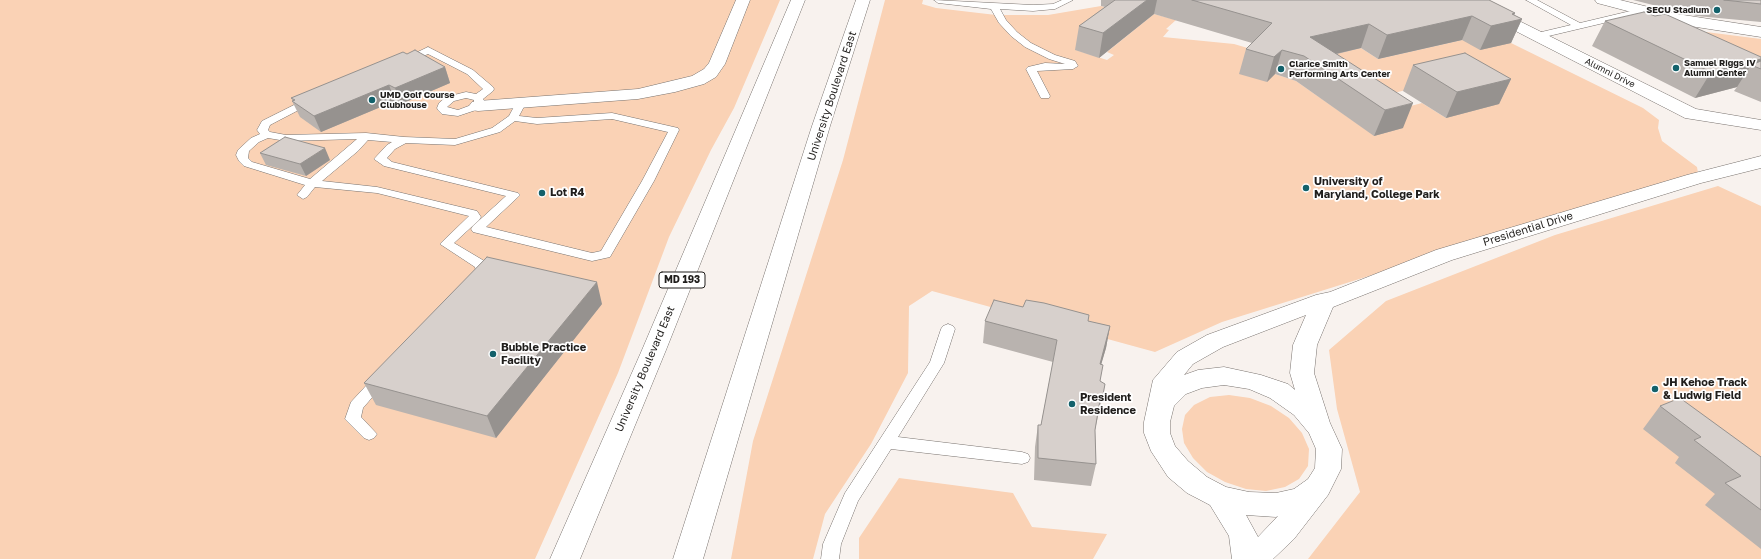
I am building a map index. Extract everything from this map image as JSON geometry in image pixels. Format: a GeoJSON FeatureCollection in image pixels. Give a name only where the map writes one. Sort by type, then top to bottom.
{"type":"FeatureCollection","features":[{"type":"Feature","properties":{"kind":"street"},"geometry":{"type":"LineString","coordinates":[[478,102],[522,103],[638,94],[675,87],[698,80],[710,73],[717,64],[743,0]]}},
{"type":"Feature","properties":{"kind":"street","name":"University Boulevard East"},"geometry":{"type":"LineString","coordinates":[[564,559],[654,350],[798,0]]}},
{"type":"Feature","properties":{"kind":"street","name":"University Boulevard East"},"geometry":{"type":"LineString","coordinates":[[688,559],[821,126],[863,0]]}},
{"type":"Feature","properties":{"kind":"street","name":"Alumni Drive"},"geometry":{"type":"LineString","coordinates":[[1466,0],[1691,114],[1761,124]]}},
{"type":"Feature","properties":{"kind":"street"},"geometry":{"type":"LineString","coordinates":[[1602,0],[1642,11],[1695,22],[1761,32]]}},
{"type":"Feature","properties":{"kind":"street","name":"Presidential Drive"},"geometry":{"type":"LineString","coordinates":[[1318,487],[1301,499],[1276,505],[1249,504],[1220,497],[1197,485],[1178,469],[1164,451],[1158,433],[1157,422],[1165,380],[1185,358],[1215,341],[1324,300],[1334,299],[1385,277],[1444,255],[1694,179],[1761,162]]}},
{"type":"Feature","properties":{"kind":"street"},"geometry":{"type":"LineString","coordinates":[[1254,559],[1284,530],[1318,487],[1328,469],[1329,449],[1320,428],[1302,373],[1305,345],[1324,300]]}},
{"type":"Feature","properties":{"kind":"street"},"geometry":{"type":"LineString","coordinates":[[1162,402],[1177,388],[1198,379],[1224,376],[1252,381],[1285,395],[1303,408],[1320,428]]}},
{"type":"Feature","properties":{"kind":"street"},"geometry":{"type":"LineString","coordinates":[[1220,497],[1243,534],[1247,559]]}},
{"type":"Feature","properties":{"kind":"lane"},"geometry":{"type":"LineString","coordinates":[[938,0],[994,7],[1044,8],[1061,4],[1069,0]]}},
{"type":"Feature","properties":{"kind":"lane"},"geometry":{"type":"LineString","coordinates":[[1530,0],[1579,26]]}},
{"type":"Feature","properties":{"kind":"lane"},"geometry":{"type":"LineString","coordinates":[[994,7],[1002,21],[1014,34],[1028,45],[1052,57],[1072,63],[1073,66],[1064,68],[1045,66],[1031,69],[1045,96]]}},
{"type":"Feature","properties":{"kind":"lane"},"geometry":{"type":"LineString","coordinates":[[1536,36],[1642,11]]}},
{"type":"Feature","properties":{"kind":"lane"},"geometry":{"type":"LineString","coordinates":[[392,68],[428,50],[470,72],[489,89],[478,102]]}},
{"type":"Feature","properties":{"kind":"lane"},"geometry":{"type":"LineString","coordinates":[[267,135],[262,130],[266,123],[297,106],[318,97]]}},
{"type":"Feature","properties":{"kind":"lane"},"geometry":{"type":"LineString","coordinates":[[474,290],[490,275],[480,265],[446,244],[475,217],[473,214],[377,190],[312,183],[248,164],[242,155],[244,150],[255,140],[267,135],[286,138],[366,136],[404,140],[465,140],[496,130],[512,118],[522,103]]}},
{"type":"Feature","properties":{"kind":"lane"},"geometry":{"type":"LineString","coordinates":[[404,140],[391,148],[380,159],[388,164],[514,195],[477,228],[592,257],[606,254],[648,181],[674,130],[612,116],[537,121],[512,118]]}},
{"type":"Feature","properties":{"kind":"lane"},"geometry":{"type":"LineString","coordinates":[[303,194],[312,183],[354,149],[366,136]]}},
{"type":"Feature","properties":{"kind":"lane"},"geometry":{"type":"LineString","coordinates":[[830,559],[832,544],[851,498],[937,363],[948,328]]}},
{"type":"Feature","properties":{"kind":"lane"},"geometry":{"type":"LineString","coordinates":[[369,434],[353,419],[356,406],[390,371]]}},
{"type":"Feature","properties":{"kind":"lane"},"geometry":{"type":"LineString","coordinates":[[886,442],[1022,458]]}},
{"type":"Feature","properties":{"kind":"shaded area"},"geometry":{"type":"Polygon","coordinates":[[[0,0],[780,0],[734,108],[711,150],[669,237],[618,373],[535,559],[0,559],[0,0]]]}},
{"type":"Feature","properties":{"kind":"shaded area"},"geometry":{"type":"Polygon","coordinates":[[[885,0],[923,0],[922,4],[936,8],[996,15],[1048,15],[1101,6],[1124,14],[1076,50],[1107,60],[1114,55],[1107,52],[1154,14],[1176,20],[1166,29],[1169,30],[1163,37],[1234,44],[1261,52],[1275,74],[1296,81],[1375,136],[1380,114],[1422,103],[1446,118],[1454,78],[1362,101],[1316,58],[1361,48],[1378,59],[1462,40],[1511,43],[1643,108],[1659,120],[1658,128],[1662,141],[1697,167],[1698,173],[1222,322],[1155,352],[932,291],[909,306],[908,373],[871,444],[825,514],[813,559],[731,559],[753,441],[843,160],[885,0]]]}},
{"type":"Feature","properties":{"kind":"shaded area"},"geometry":{"type":"Polygon","coordinates":[[[1706,32],[1761,39],[1761,68],[1684,38],[1706,32]]]}},
{"type":"Feature","properties":{"kind":"shaded area"},"geometry":{"type":"Polygon","coordinates":[[[1718,186],[1761,206],[1761,559],[1308,559],[1360,492],[1337,409],[1329,350],[1386,301],[1555,235],[1718,186]]]}},
{"type":"Feature","properties":{"kind":"shaded area"},"geometry":{"type":"Polygon","coordinates":[[[1229,395],[1250,398],[1271,406],[1289,418],[1302,433],[1309,449],[1308,466],[1299,479],[1285,487],[1266,491],[1246,489],[1225,482],[1207,472],[1193,458],[1184,443],[1182,429],[1185,415],[1194,405],[1210,397],[1229,395]]]}},
{"type":"Feature","properties":{"kind":"shaded area"},"geometry":{"type":"Polygon","coordinates":[[[899,478],[1013,493],[1032,527],[1107,534],[1093,559],[859,559],[859,538],[899,478]]]}},
{"type":"Feature","properties":{"kind":"building"},"geometry":{"type":"Polygon","coordinates":[[[1115,0],[1147,0],[1103,33],[1079,26],[1115,0]]]}},
{"type":"Feature","properties":{"kind":"building"},"geometry":{"type":"Polygon","coordinates":[[[1192,0],[1489,0],[1515,13],[1512,14],[1522,19],[1491,26],[1472,16],[1387,35],[1369,24],[1310,37],[1413,103],[1385,110],[1304,56],[1282,50],[1274,57],[1246,49],[1272,23],[1192,0]]]}},
{"type":"Feature","properties":{"kind":"building"},"geometry":{"type":"Polygon","coordinates":[[[1724,0],[1761,0],[1761,4],[1724,0]]]}},
{"type":"Feature","properties":{"kind":"building"},"geometry":{"type":"Polygon","coordinates":[[[1644,12],[1655,16],[1665,14],[1761,57],[1761,59],[1711,72],[1605,21],[1644,12]]]}},
{"type":"Feature","properties":{"kind":"building"},"geometry":{"type":"Polygon","coordinates":[[[415,50],[445,67],[395,88],[389,85],[314,116],[292,101],[295,100],[291,98],[403,52],[407,54],[415,50]]]}},
{"type":"Feature","properties":{"kind":"building"},"geometry":{"type":"Polygon","coordinates":[[[1465,53],[1511,79],[1457,92],[1413,65],[1465,53]]]}},
{"type":"Feature","properties":{"kind":"building"},"geometry":{"type":"Polygon","coordinates":[[[1761,61],[1761,69],[1751,65],[1761,61]]]}},
{"type":"Feature","properties":{"kind":"building"},"geometry":{"type":"Polygon","coordinates":[[[285,137],[325,148],[300,164],[260,153],[285,137]]]}},
{"type":"Feature","properties":{"kind":"building","name":"Bubble Practice Facility"},"geometry":{"type":"Polygon","coordinates":[[[487,257],[597,282],[487,416],[364,383],[487,257]]]}},
{"type":"Feature","properties":{"kind":"building","name":"President Residence"},"geometry":{"type":"Polygon","coordinates":[[[994,300],[1023,307],[1026,300],[1044,303],[1089,315],[1088,321],[1110,326],[1100,364],[1103,365],[1100,381],[1105,384],[1102,400],[1100,400],[1095,430],[1096,464],[1038,458],[1038,425],[1041,425],[1057,340],[985,321],[994,300]]]}},
{"type":"Feature","properties":{"kind":"building"},"geometry":{"type":"Polygon","coordinates":[[[1680,398],[1761,457],[1761,510],[1725,483],[1741,476],[1694,440],[1701,437],[1660,406],[1680,398]]]}},
{"type":"Feature","properties":{"kind":"place","name":"SECU Stadium"},"geometry":{"type":"Point","coordinates":[1717,10]}},
{"type":"Feature","properties":{"kind":"place","name":"Samuel Riggs IV Alumni Center"},"geometry":{"type":"Point","coordinates":[1676,68]}},
{"type":"Feature","properties":{"kind":"place","name":"Clarice Smith Performing Arts Center"},"geometry":{"type":"Point","coordinates":[1281,69]}},
{"type":"Feature","properties":{"kind":"place","name":"UMD Golf Course Clubhouse"},"geometry":{"type":"Point","coordinates":[372,100]}},
{"type":"Feature","properties":{"kind":"place","name":"University of Maryland, College Park"},"geometry":{"type":"Point","coordinates":[1306,188]}},
{"type":"Feature","properties":{"kind":"place","name":"Lot R4"},"geometry":{"type":"Point","coordinates":[542,193]}},
{"type":"Feature","properties":{"kind":"place","name":"Bubble Practice Facility"},"geometry":{"type":"Point","coordinates":[493,354]}},
{"type":"Feature","properties":{"kind":"place","name":"JH Kehoe Track & Ludwig Field"},"geometry":{"type":"Point","coordinates":[1655,389]}},
{"type":"Feature","properties":{"kind":"place","name":"President Residence"},"geometry":{"type":"Point","coordinates":[1072,404]}}]}
